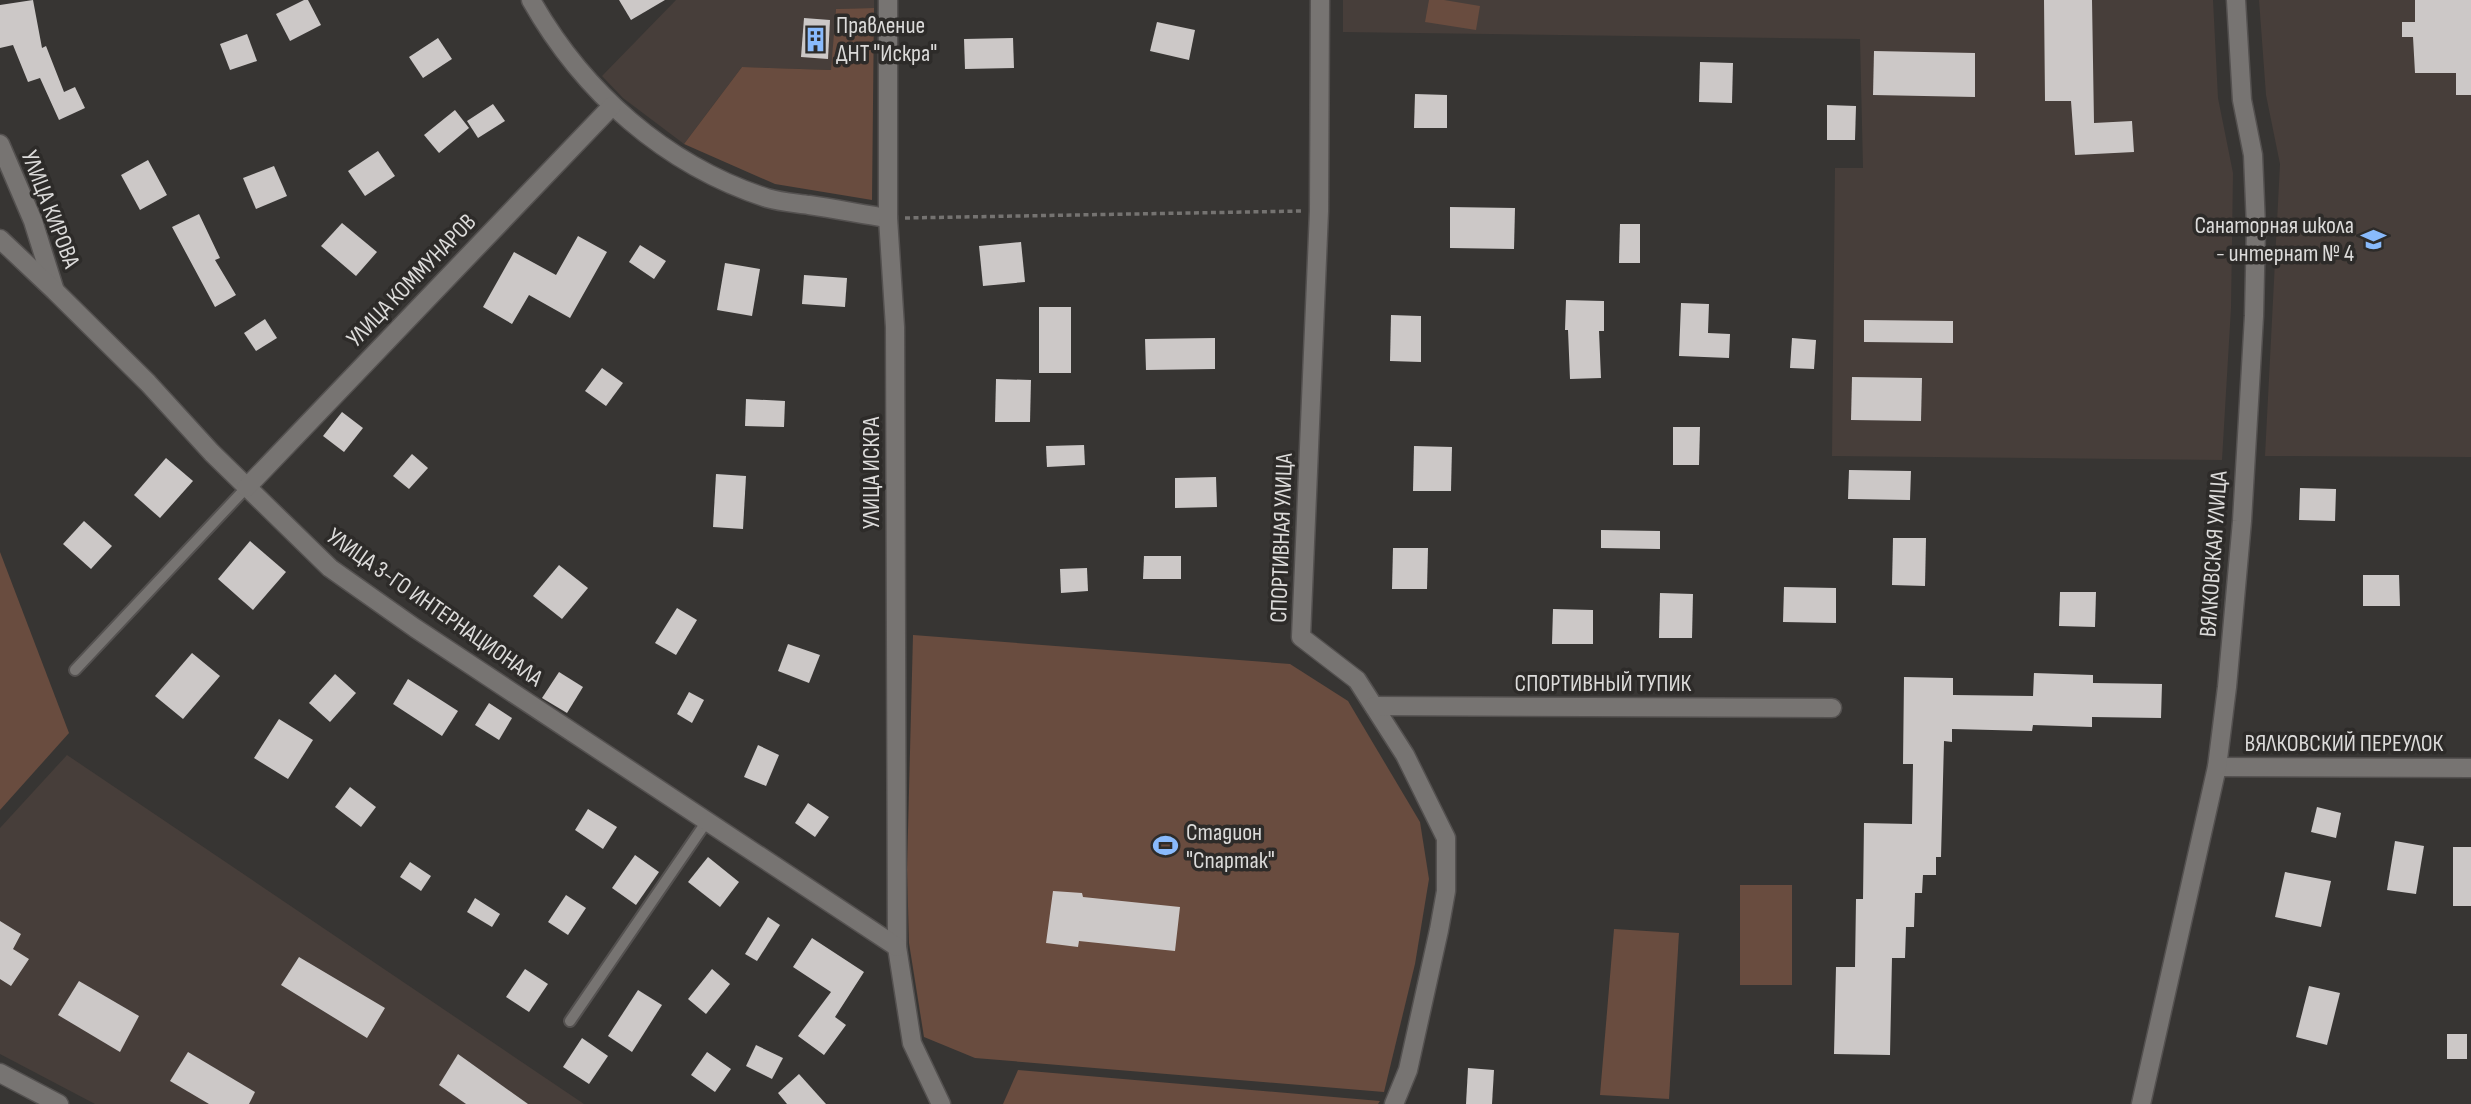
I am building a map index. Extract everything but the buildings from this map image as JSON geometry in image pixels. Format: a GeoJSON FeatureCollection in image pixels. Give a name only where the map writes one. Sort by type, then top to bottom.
{"type":"FeatureCollection","features":[{"type":"Feature","properties":{"kind":"street"},"geometry":{"type":"LineString","coordinates":[[531,0],[551,35],[612,106],[676,157],[710,175],[769,199],[888,218]]}},
{"type":"Feature","properties":{"kind":"street","name":"УЛИЦА ИСКРА"},"geometry":{"type":"LineString","coordinates":[[888,0],[888,218],[895,327],[897,947],[912,1043],[941,1104]]}},
{"type":"Feature","properties":{"kind":"street","name":"СПОРТИВНАЯ УЛИЦА"},"geometry":{"type":"LineString","coordinates":[[1320,0],[1319,211],[1301,637],[1357,680],[1410,765],[1446,838],[1446,891],[1439,930],[1408,1070],[1394,1104]]}},
{"type":"Feature","properties":{"kind":"street","name":"ВЯЛКОВСКАЯ УЛИЦА"},"geometry":{"type":"LineString","coordinates":[[2141,1104],[2217,767],[2242,521],[2254,316],[2256,227],[2253,155],[2242,100],[2236,0]]}},
{"type":"Feature","properties":{"kind":"street","name":"УЛИЦА КОММУНАРОВ"},"geometry":{"type":"LineString","coordinates":[[246,488],[612,106]]}},
{"type":"Feature","properties":{"kind":"street","name":"УЛИЦА КИРОВА"},"geometry":{"type":"LineString","coordinates":[[0,144],[33,221],[55,291]]}},
{"type":"Feature","properties":{"kind":"street","name":"УЛИЦА 3-ГО ИНТЕРНАЦИОНАЛА"},"geometry":{"type":"LineString","coordinates":[[0,239],[148,383],[246,488],[330,568],[415,628],[897,947]]}},
{"type":"Feature","properties":{"kind":"street","name":"СПОРТИВНЫЙ ТУПИК"},"geometry":{"type":"LineString","coordinates":[[1374,706],[1832,708]]}},
{"type":"Feature","properties":{"kind":"street","name":"ВЯЛКОВСКИЙ ПЕРЕУЛОК"},"geometry":{"type":"LineString","coordinates":[[2217,767],[2471,768]]}},
{"type":"Feature","properties":{"kind":"street"},"geometry":{"type":"LineString","coordinates":[[0,1073],[59,1104]]}},
{"type":"Feature","properties":{"kind":"lane"},"geometry":{"type":"LineString","coordinates":[[75,670],[246,488]]}},
{"type":"Feature","properties":{"kind":"lane"},"geometry":{"type":"LineString","coordinates":[[570,1021],[707,821]]}},
{"type":"Feature","properties":{"kind":"path"},"geometry":{"type":"LineString","coordinates":[[888,218],[1319,211]]}},
{"type":"Feature","properties":{"kind":"shaded area"},"geometry":{"type":"Polygon","coordinates":[[[676,0],[874,0],[874,8],[836,9],[832,70],[742,67],[684,144],[623,98],[602,76],[676,0]]]}},
{"type":"Feature","properties":{"kind":"shaded area"},"geometry":{"type":"Polygon","coordinates":[[[1343,0],[2213,0],[2218,98],[2233,173],[2231,308],[2222,460],[1832,456],[1835,168],[1863,168],[1860,39],[1343,32],[1343,0]]]}},
{"type":"Feature","properties":{"kind":"shaded area"},"geometry":{"type":"Polygon","coordinates":[[[1429,0],[1480,6],[1476,30],[1425,22],[1429,0]]]}},
{"type":"Feature","properties":{"kind":"shaded area","name":"Санаторная школа - интернат № 4"},"geometry":{"type":"Polygon","coordinates":[[[2259,0],[2471,0],[2471,457],[2265,456],[2280,164],[2266,95],[2259,0]]]}},
{"type":"Feature","properties":{"kind":"shaded area"},"geometry":{"type":"Polygon","coordinates":[[[874,8],[872,200],[775,184],[684,144],[742,67],[831,70],[836,9],[874,8]]]}},
{"type":"Feature","properties":{"kind":"shaded area"},"geometry":{"type":"Polygon","coordinates":[[[0,552],[69,733],[0,810],[0,552]]]}},
{"type":"Feature","properties":{"kind":"shaded area","name":"Стадион \"Спартак\""},"geometry":{"type":"Polygon","coordinates":[[[913,635],[1290,664],[1348,701],[1420,822],[1429,879],[1415,964],[1384,1092],[975,1058],[924,1037],[909,943],[907,869],[913,635]]]}},
{"type":"Feature","properties":{"kind":"shaded area"},"geometry":{"type":"Polygon","coordinates":[[[67,755],[584,1104],[95,1104],[0,1054],[0,828],[67,755]]]}},
{"type":"Feature","properties":{"kind":"shaded area"},"geometry":{"type":"Polygon","coordinates":[[[1740,885],[1792,885],[1792,985],[1740,985],[1740,885]]]}},
{"type":"Feature","properties":{"kind":"shaded area"},"geometry":{"type":"Polygon","coordinates":[[[1614,929],[1679,933],[1669,1099],[1600,1095],[1614,929]]]}},
{"type":"Feature","properties":{"kind":"shaded area"},"geometry":{"type":"Polygon","coordinates":[[[1018,1070],[1380,1101],[1378,1104],[1003,1104],[1018,1070]]]}},
{"type":"Feature","properties":{"kind":"place","name":"Правление ДНТ \"Искра\""},"geometry":{"type":"Point","coordinates":[816,39]}},
{"type":"Feature","properties":{"kind":"place","name":"Санаторная школа - интернат № 4"},"geometry":{"type":"Point","coordinates":[2374,239]}},
{"type":"Feature","properties":{"kind":"place","name":"Стадион \"Спартак\""},"geometry":{"type":"Point","coordinates":[1166,846]}}]}
